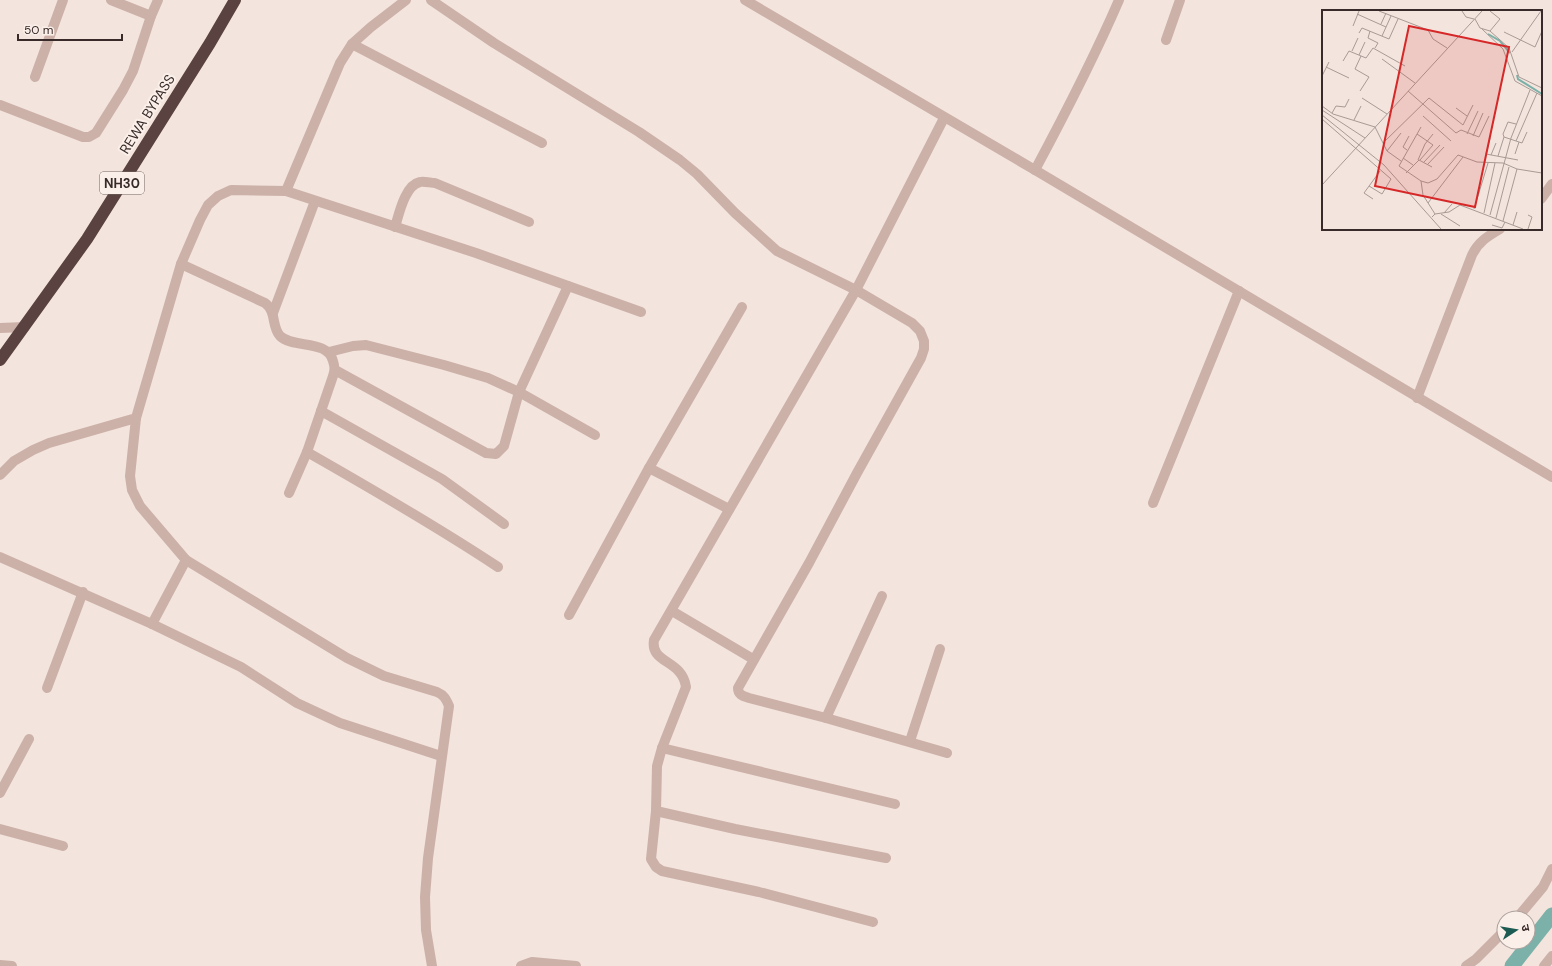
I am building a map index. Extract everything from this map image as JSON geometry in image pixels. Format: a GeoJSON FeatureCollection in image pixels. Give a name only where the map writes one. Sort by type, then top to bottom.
{"type":"FeatureCollection","features":[{"type":"Feature","properties":{"kind":"highway","name":"REWA BYPASS"},"geometry":{"type":"LineString","coordinates":[[0,360],[87,239],[210,43],[235,0]]}},
{"type":"Feature","properties":{"kind":"street"},"geometry":{"type":"LineString","coordinates":[[35,77],[63,0]]}},
{"type":"Feature","properties":{"kind":"street"},"geometry":{"type":"LineString","coordinates":[[111,0],[151,16]]}},
{"type":"Feature","properties":{"kind":"street"},"geometry":{"type":"LineString","coordinates":[[0,105],[83,137],[89,137],[96,133],[119,97],[133,71],[151,16],[158,0]]}},
{"type":"Feature","properties":{"kind":"street"},"geometry":{"type":"LineString","coordinates":[[286,192],[340,63],[352,44],[406,0]]}},
{"type":"Feature","properties":{"kind":"street"},"geometry":{"type":"LineString","coordinates":[[431,0],[494,43],[639,132],[680,160],[697,174],[735,213],[777,251],[856,290],[912,323],[920,331],[924,341],[924,349],[906,386],[809,563],[753,659],[738,688],[739,694],[749,698],[947,752]]}},
{"type":"Feature","properties":{"kind":"street"},"geometry":{"type":"LineString","coordinates":[[745,0],[1035,170],[1552,477]]}},
{"type":"Feature","properties":{"kind":"street"},"geometry":{"type":"LineString","coordinates":[[1035,170],[1071,103],[1119,0]]}},
{"type":"Feature","properties":{"kind":"street"},"geometry":{"type":"LineString","coordinates":[[1166,40],[1180,0]]}},
{"type":"Feature","properties":{"kind":"street"},"geometry":{"type":"LineString","coordinates":[[352,44],[542,143]]}},
{"type":"Feature","properties":{"kind":"street"},"geometry":{"type":"LineString","coordinates":[[873,922],[759,892],[662,871],[656,867],[651,859],[656,811],[657,766],[662,748],[686,687],[685,680],[679,670],[656,654],[654,650],[654,640],[856,290],[944,118]]}},
{"type":"Feature","properties":{"kind":"street"},"geometry":{"type":"LineString","coordinates":[[395,227],[406,194],[414,184],[421,181],[436,183],[529,222]]}},
{"type":"Feature","properties":{"kind":"street"},"geometry":{"type":"LineString","coordinates":[[1542,198],[1552,184]]}},
{"type":"Feature","properties":{"kind":"street"},"geometry":{"type":"LineString","coordinates":[[432,966],[426,930],[425,896],[428,858],[448,706],[447,700],[443,695],[384,676],[347,658],[186,560],[140,506],[132,490],[130,476],[136,418],[181,264],[208,205],[218,196],[231,190],[286,192],[476,253],[641,312]]}},
{"type":"Feature","properties":{"kind":"street"},"geometry":{"type":"LineString","coordinates":[[273,313],[315,201]]}},
{"type":"Feature","properties":{"kind":"street"},"geometry":{"type":"LineString","coordinates":[[1418,398],[1476,246],[1483,239],[1498,230]]}},
{"type":"Feature","properties":{"kind":"street"},"geometry":{"type":"LineString","coordinates":[[181,264],[265,303],[270,307],[273,313],[276,328],[279,334],[285,339],[329,352],[353,346],[366,345],[382,348],[488,378],[520,392],[595,436]]}},
{"type":"Feature","properties":{"kind":"street"},"geometry":{"type":"LineString","coordinates":[[335,370],[486,453],[496,454],[504,446],[520,392],[568,286]]}},
{"type":"Feature","properties":{"kind":"street"},"geometry":{"type":"LineString","coordinates":[[1153,503],[1239,291]]}},
{"type":"Feature","properties":{"kind":"street"},"geometry":{"type":"LineString","coordinates":[[569,615],[649,468],[742,307]]}},
{"type":"Feature","properties":{"kind":"street"},"geometry":{"type":"LineString","coordinates":[[0,328],[25,327]]}},
{"type":"Feature","properties":{"kind":"street"},"geometry":{"type":"LineString","coordinates":[[289,494],[307,452],[335,370],[329,352]]}},
{"type":"Feature","properties":{"kind":"street"},"geometry":{"type":"LineString","coordinates":[[322,411],[442,479],[504,524]]}},
{"type":"Feature","properties":{"kind":"street"},"geometry":{"type":"LineString","coordinates":[[0,475],[14,461],[49,443],[136,418]]}},
{"type":"Feature","properties":{"kind":"street"},"geometry":{"type":"LineString","coordinates":[[307,452],[382,494],[498,567]]}},
{"type":"Feature","properties":{"kind":"street"},"geometry":{"type":"LineString","coordinates":[[649,468],[729,510]]}},
{"type":"Feature","properties":{"kind":"street"},"geometry":{"type":"LineString","coordinates":[[0,557],[83,592],[241,667],[297,703],[374,735],[441,756]]}},
{"type":"Feature","properties":{"kind":"street"},"geometry":{"type":"LineString","coordinates":[[152,624],[186,560]]}},
{"type":"Feature","properties":{"kind":"street"},"geometry":{"type":"LineString","coordinates":[[46,688],[83,592]]}},
{"type":"Feature","properties":{"kind":"street"},"geometry":{"type":"LineString","coordinates":[[826,718],[882,596]]}},
{"type":"Feature","properties":{"kind":"street"},"geometry":{"type":"LineString","coordinates":[[672,611],[753,659]]}},
{"type":"Feature","properties":{"kind":"street"},"geometry":{"type":"LineString","coordinates":[[910,741],[940,649]]}},
{"type":"Feature","properties":{"kind":"street"},"geometry":{"type":"LineString","coordinates":[[0,793],[29,738]]}},
{"type":"Feature","properties":{"kind":"street"},"geometry":{"type":"LineString","coordinates":[[662,748],[895,804]]}},
{"type":"Feature","properties":{"kind":"street"},"geometry":{"type":"LineString","coordinates":[[656,811],[735,829],[886,858]]}},
{"type":"Feature","properties":{"kind":"street"},"geometry":{"type":"LineString","coordinates":[[0,829],[63,846]]}},
{"type":"Feature","properties":{"kind":"street"},"geometry":{"type":"LineString","coordinates":[[1524,910],[1543,887],[1552,869]]}},
{"type":"Feature","properties":{"kind":"street"},"geometry":{"type":"LineString","coordinates":[[1466,966],[1476,959],[1496,939]]}},
{"type":"Feature","properties":{"kind":"street"},"geometry":{"type":"LineString","coordinates":[[1544,966],[1552,956]]}},
{"type":"Feature","properties":{"kind":"street"},"geometry":{"type":"LineString","coordinates":[[521,966],[532,962],[576,966]]}},
{"type":"Feature","properties":{"kind":"street"},"geometry":{"type":"LineString","coordinates":[[0,965],[12,966]]}},
{"type":"Feature","properties":{"kind":"waterway"},"geometry":{"type":"LineString","coordinates":[[1512,966],[1552,915]]}}]}
